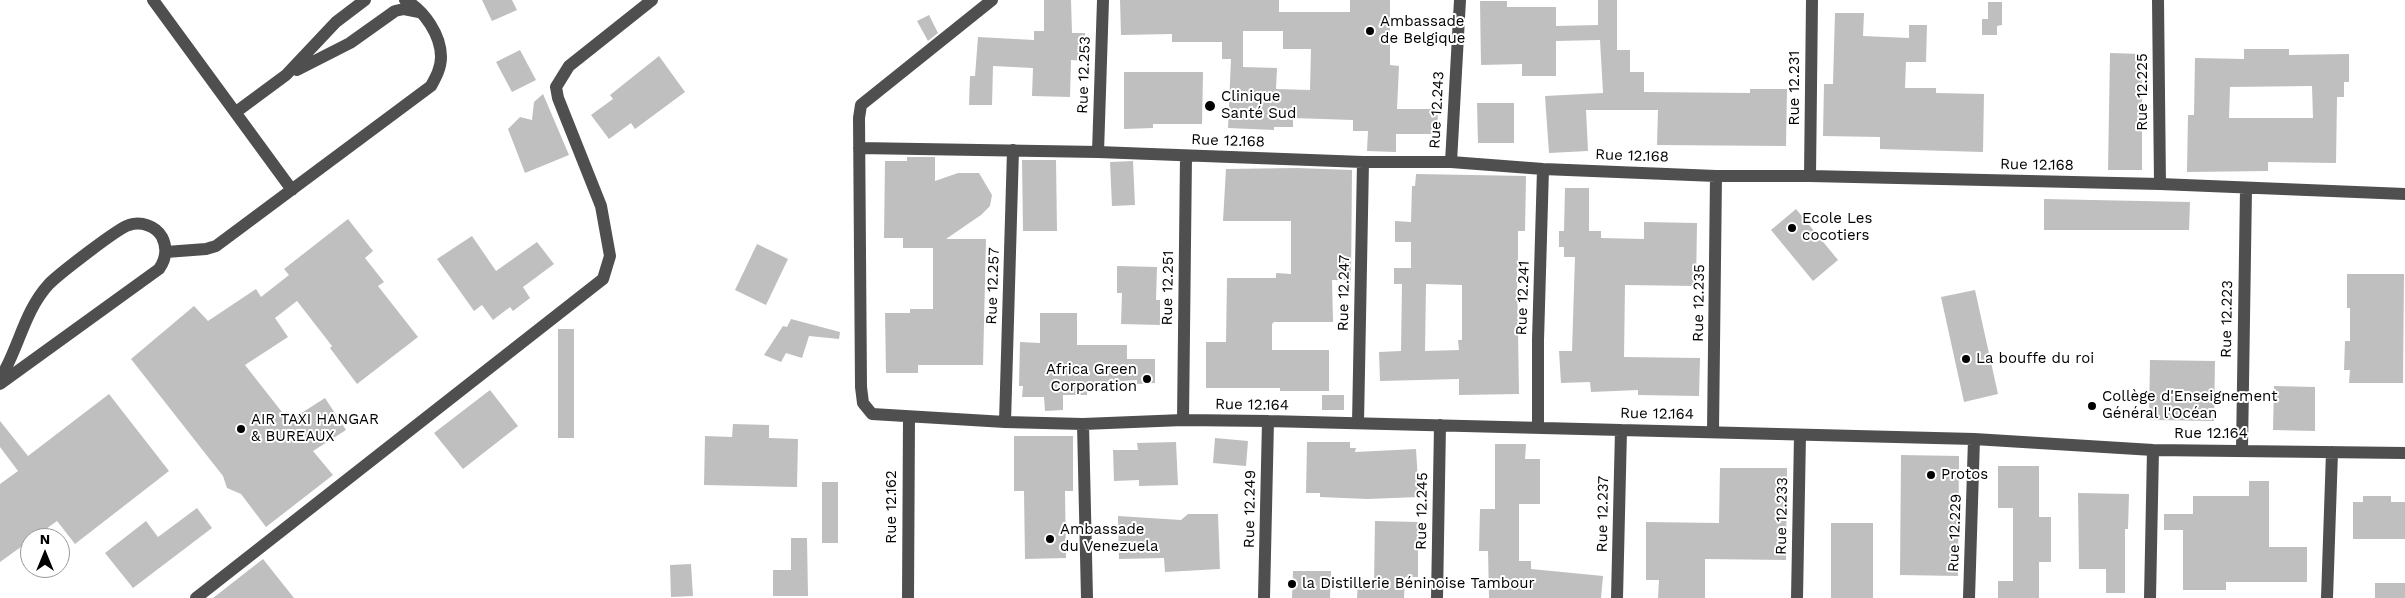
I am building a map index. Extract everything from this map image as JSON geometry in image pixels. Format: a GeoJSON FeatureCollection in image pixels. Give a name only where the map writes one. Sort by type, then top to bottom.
{"type":"FeatureCollection","features":[{"type":"Feature","properties":{"kind":"street"},"geometry":{"type":"LineString","coordinates":[[153,0],[292,190]]}},
{"type":"Feature","properties":{"kind":"street"},"geometry":{"type":"LineString","coordinates":[[286,75],[336,22],[365,0]]}},
{"type":"Feature","properties":{"kind":"street"},"geometry":{"type":"LineString","coordinates":[[166,252],[206,249],[216,246],[431,86],[438,72],[441,57],[439,42],[424,15],[413,4],[405,0]]}},
{"type":"Feature","properties":{"kind":"street"},"geometry":{"type":"LineString","coordinates":[[196,598],[604,279],[610,256],[601,206],[558,98],[556,87],[569,66],[652,0]]}},
{"type":"Feature","properties":{"kind":"street","name":"Rue 12.164"},"geometry":{"type":"LineString","coordinates":[[992,0],[861,105],[859,148],[863,403],[872,414],[1005,422],[1083,424],[1184,420],[1268,421],[1974,439],[2154,450],[2242,449],[2405,453]]}},
{"type":"Feature","properties":{"kind":"street","name":"Rue 12.253"},"geometry":{"type":"LineString","coordinates":[[1098,152],[1103,0]]}},
{"type":"Feature","properties":{"kind":"street","name":"Rue 12.243"},"geometry":{"type":"LineString","coordinates":[[1451,162],[1460,0]]}},
{"type":"Feature","properties":{"kind":"street","name":"Rue 12.231"},"geometry":{"type":"LineString","coordinates":[[1810,176],[1812,0]]}},
{"type":"Feature","properties":{"kind":"street","name":"Rue 12.225"},"geometry":{"type":"LineString","coordinates":[[2158,0],[2160,184]]}},
{"type":"Feature","properties":{"kind":"street"},"geometry":{"type":"LineString","coordinates":[[236,112],[286,75],[350,43],[395,11],[415,10],[424,15]]}},
{"type":"Feature","properties":{"kind":"street","name":"Rue 12.168"},"geometry":{"type":"LineString","coordinates":[[859,148],[1098,152],[1363,162],[1451,162],[1543,169],[1716,176],[1810,176],[2160,184],[2405,194]]}},
{"type":"Feature","properties":{"kind":"street","name":"Rue 12.257"},"geometry":{"type":"LineString","coordinates":[[1005,422],[1013,150]]}},
{"type":"Feature","properties":{"kind":"street","name":"Rue 12.251"},"geometry":{"type":"LineString","coordinates":[[1184,420],[1186,156]]}},
{"type":"Feature","properties":{"kind":"street","name":"Rue 12.247"},"geometry":{"type":"LineString","coordinates":[[1358,423],[1363,162]]}},
{"type":"Feature","properties":{"kind":"street","name":"Rue 12.241"},"geometry":{"type":"LineString","coordinates":[[1538,428],[1538,340],[1543,169]]}},
{"type":"Feature","properties":{"kind":"street","name":"Rue 12.235"},"geometry":{"type":"LineString","coordinates":[[1713,431],[1716,176]]}},
{"type":"Feature","properties":{"kind":"street","name":"Rue 12.223"},"geometry":{"type":"LineString","coordinates":[[2242,449],[2246,189]]}},
{"type":"Feature","properties":{"kind":"street"},"geometry":{"type":"LineString","coordinates":[[0,379],[38,298],[51,283],[128,225],[146,224],[161,234],[166,252],[159,269],[0,384]]}},
{"type":"Feature","properties":{"kind":"street","name":"Rue 12.162"},"geometry":{"type":"LineString","coordinates":[[908,598],[909,417]]}},
{"type":"Feature","properties":{"kind":"street","name":"Rue 12.249"},"geometry":{"type":"LineString","coordinates":[[1264,598],[1268,421]]}},
{"type":"Feature","properties":{"kind":"street"},"geometry":{"type":"LineString","coordinates":[[1083,424],[1087,598]]}},
{"type":"Feature","properties":{"kind":"street","name":"Rue 12.245"},"geometry":{"type":"LineString","coordinates":[[1437,598],[1440,425]]}},
{"type":"Feature","properties":{"kind":"street","name":"Rue 12.237"},"geometry":{"type":"LineString","coordinates":[[1617,598],[1621,430]]}},
{"type":"Feature","properties":{"kind":"street","name":"Rue 12.233"},"geometry":{"type":"LineString","coordinates":[[1797,598],[1800,434]]}},
{"type":"Feature","properties":{"kind":"street","name":"Rue 12.229"},"geometry":{"type":"LineString","coordinates":[[1969,598],[1974,439]]}},
{"type":"Feature","properties":{"kind":"street"},"geometry":{"type":"LineString","coordinates":[[2150,598],[2154,450]]}},
{"type":"Feature","properties":{"kind":"street"},"geometry":{"type":"LineString","coordinates":[[2327,598],[2332,452]]}},
{"type":"Feature","properties":{"kind":"building"},"geometry":{"type":"Polygon","coordinates":[[[482,0],[512,0],[517,10],[492,21],[482,0]]]}},
{"type":"Feature","properties":{"kind":"building"},"geometry":{"type":"Polygon","coordinates":[[[1044,0],[1071,0],[1072,33],[1085,33],[1084,61],[1071,60],[1070,97],[1032,96],[1033,68],[993,66],[992,105],[969,105],[970,76],[975,76],[978,37],[1034,40],[1034,31],[1044,31],[1044,0]]]}},
{"type":"Feature","properties":{"kind":"building"},"geometry":{"type":"Polygon","coordinates":[[[1120,0],[1279,0],[1279,12],[1350,12],[1350,0],[1390,0],[1390,65],[1399,66],[1397,109],[1438,109],[1437,134],[1396,134],[1396,152],[1367,151],[1368,131],[1353,131],[1353,120],[1293,118],[1293,127],[1274,127],[1274,130],[1228,128],[1231,59],[1222,59],[1222,42],[1172,42],[1172,34],[1121,35],[1120,0]],[[1243,31],[1243,67],[1277,68],[1276,89],[1310,90],[1311,49],[1283,49],[1283,31],[1243,31]]]}},
{"type":"Feature","properties":{"kind":"building"},"geometry":{"type":"Polygon","coordinates":[[[1598,0],[1617,0],[1617,50],[1630,50],[1630,72],[1644,72],[1644,92],[1750,93],[1750,89],[1787,89],[1786,146],[1657,145],[1658,110],[1586,110],[1588,151],[1549,153],[1545,96],[1603,93],[1600,40],[1556,41],[1556,76],[1522,76],[1522,64],[1481,65],[1480,1],[1507,1],[1507,7],[1556,7],[1556,26],[1598,25],[1598,0]]]}},
{"type":"Feature","properties":{"kind":"building"},"geometry":{"type":"Polygon","coordinates":[[[1988,2],[2002,2],[2002,25],[1997,26],[1997,35],[1982,35],[1982,19],[1988,19],[1988,2]]]}},
{"type":"Feature","properties":{"kind":"building"},"geometry":{"type":"Polygon","coordinates":[[[1835,13],[1864,13],[1863,36],[1909,38],[1909,25],[1927,25],[1926,62],[1906,62],[1905,88],[1936,88],[1936,93],[1984,94],[1983,152],[1880,149],[1880,137],[1823,136],[1824,84],[1833,84],[1835,13]]]}},
{"type":"Feature","properties":{"kind":"building"},"geometry":{"type":"Polygon","coordinates":[[[929,15],[938,33],[928,41],[917,21],[929,15]]]}},
{"type":"Feature","properties":{"kind":"building"},"geometry":{"type":"Polygon","coordinates":[[[2244,49],[2289,49],[2289,55],[2349,54],[2349,82],[2344,82],[2344,97],[2337,97],[2336,163],[2268,162],[2268,171],[2187,172],[2188,115],[2194,115],[2195,58],[2244,59],[2244,49]],[[2312,86],[2230,87],[2229,118],[2313,118],[2312,86]]]}},
{"type":"Feature","properties":{"kind":"building"},"geometry":{"type":"Polygon","coordinates":[[[520,50],[536,80],[512,92],[496,62],[520,50]]]}},
{"type":"Feature","properties":{"kind":"building"},"geometry":{"type":"Polygon","coordinates":[[[2110,53],[2142,54],[2142,170],[2108,170],[2110,53]]]}},
{"type":"Feature","properties":{"kind":"building"},"geometry":{"type":"Polygon","coordinates":[[[659,56],[685,92],[635,129],[631,123],[609,139],[591,115],[613,99],[610,95],[659,56]]]}},
{"type":"Feature","properties":{"kind":"building"},"geometry":{"type":"Polygon","coordinates":[[[1124,72],[1203,72],[1202,124],[1153,124],[1153,128],[1124,129],[1124,72]]]}},
{"type":"Feature","properties":{"kind":"building"},"geometry":{"type":"Polygon","coordinates":[[[543,94],[569,155],[525,173],[508,129],[520,117],[532,120],[534,102],[543,94]]]}},
{"type":"Feature","properties":{"kind":"building"},"geometry":{"type":"Polygon","coordinates":[[[1477,103],[1514,103],[1514,143],[1478,143],[1477,103]]]}},
{"type":"Feature","properties":{"kind":"building"},"geometry":{"type":"Polygon","coordinates":[[[907,157],[935,157],[935,181],[958,173],[979,173],[992,195],[990,206],[981,215],[946,239],[986,239],[983,365],[918,365],[918,373],[886,373],[885,313],[910,313],[910,309],[933,309],[933,248],[903,248],[903,238],[884,238],[885,161],[907,161],[907,157]]]}},
{"type":"Feature","properties":{"kind":"building"},"geometry":{"type":"Polygon","coordinates":[[[1022,160],[1056,160],[1057,231],[1023,231],[1022,160]]]}},
{"type":"Feature","properties":{"kind":"building"},"geometry":{"type":"Polygon","coordinates":[[[1133,161],[1135,205],[1112,206],[1110,162],[1133,161]]]}},
{"type":"Feature","properties":{"kind":"building"},"geometry":{"type":"Polygon","coordinates":[[[1297,168],[1352,170],[1351,280],[1332,280],[1333,322],[1274,322],[1272,324],[1272,350],[1329,350],[1329,391],[1280,391],[1280,388],[1206,388],[1206,342],[1226,342],[1227,278],[1276,278],[1276,273],[1291,274],[1291,221],[1223,221],[1226,169],[1297,168]]]}},
{"type":"Feature","properties":{"kind":"building"},"geometry":{"type":"Polygon","coordinates":[[[1416,174],[1526,176],[1525,231],[1518,231],[1519,394],[1459,395],[1459,379],[1380,381],[1379,352],[1401,351],[1402,284],[1394,284],[1394,268],[1411,268],[1411,242],[1395,242],[1395,221],[1411,222],[1412,186],[1415,186],[1416,174]],[[1426,284],[1425,351],[1459,350],[1458,340],[1462,340],[1462,285],[1426,284]]]}},
{"type":"Feature","properties":{"kind":"building"},"geometry":{"type":"Polygon","coordinates":[[[1565,188],[1589,188],[1589,231],[1601,231],[1601,238],[1644,239],[1644,222],[1697,223],[1696,286],[1625,285],[1624,357],[1700,358],[1699,396],[1638,395],[1638,390],[1591,392],[1590,382],[1561,383],[1559,351],[1572,351],[1575,257],[1564,257],[1564,247],[1559,247],[1559,231],[1564,231],[1565,188]]]}},
{"type":"Feature","properties":{"kind":"building"},"geometry":{"type":"Polygon","coordinates":[[[2044,199],[2190,202],[2189,230],[2044,230],[2044,199]]]}},
{"type":"Feature","properties":{"kind":"building"},"geometry":{"type":"Polygon","coordinates":[[[1796,209],[1838,260],[1813,281],[1771,230],[1796,209]]]}},
{"type":"Feature","properties":{"kind":"building"},"geometry":{"type":"Polygon","coordinates":[[[348,219],[373,251],[365,258],[384,282],[378,286],[418,337],[357,384],[330,348],[332,346],[297,301],[275,318],[288,337],[245,365],[289,421],[325,398],[346,430],[313,451],[333,475],[266,527],[241,494],[227,488],[223,476],[131,359],[194,306],[208,321],[256,289],[261,297],[289,275],[284,269],[348,219]]]}},
{"type":"Feature","properties":{"kind":"building"},"geometry":{"type":"Polygon","coordinates":[[[472,236],[496,271],[537,242],[554,264],[523,287],[530,298],[513,311],[510,307],[493,320],[482,305],[474,311],[437,259],[472,236]]]}},
{"type":"Feature","properties":{"kind":"building"},"geometry":{"type":"Polygon","coordinates":[[[757,244],[788,259],[766,305],[735,290],[757,244]]]}},
{"type":"Feature","properties":{"kind":"building"},"geometry":{"type":"Polygon","coordinates":[[[1117,266],[1157,267],[1156,300],[1160,300],[1160,325],[1121,324],[1122,293],[1117,293],[1117,266]]]}},
{"type":"Feature","properties":{"kind":"building"},"geometry":{"type":"Polygon","coordinates":[[[2347,274],[2404,274],[2403,383],[2349,383],[2350,370],[2344,370],[2345,341],[2350,341],[2350,308],[2347,308],[2347,274]]]}},
{"type":"Feature","properties":{"kind":"building"},"geometry":{"type":"Polygon","coordinates":[[[1975,290],[1998,394],[1964,402],[1941,297],[1975,290]]]}},
{"type":"Feature","properties":{"kind":"building"},"geometry":{"type":"Polygon","coordinates":[[[1040,313],[1077,313],[1077,345],[1127,345],[1127,359],[1155,359],[1155,383],[1137,384],[1137,380],[1090,383],[1090,391],[1087,391],[1087,395],[1063,395],[1063,410],[1045,411],[1044,397],[1022,397],[1023,386],[1019,386],[1020,342],[1040,343],[1040,313]]]}},
{"type":"Feature","properties":{"kind":"building"},"geometry":{"type":"Polygon","coordinates":[[[791,319],[840,332],[839,339],[809,336],[802,358],[786,353],[781,362],[764,355],[783,326],[787,327],[791,319]]]}},
{"type":"Feature","properties":{"kind":"building"},"geometry":{"type":"Polygon","coordinates":[[[558,329],[574,329],[574,438],[558,438],[558,329]]]}},
{"type":"Feature","properties":{"kind":"building"},"geometry":{"type":"Polygon","coordinates":[[[2150,360],[2215,361],[2214,421],[2149,420],[2150,360]]]}},
{"type":"Feature","properties":{"kind":"building"},"geometry":{"type":"Polygon","coordinates":[[[2274,386],[2315,387],[2315,431],[2273,430],[2274,386]]]}},
{"type":"Feature","properties":{"kind":"building"},"geometry":{"type":"Polygon","coordinates":[[[490,390],[518,426],[463,469],[434,433],[490,390]]]}},
{"type":"Feature","properties":{"kind":"building"},"geometry":{"type":"Polygon","coordinates":[[[109,394],[169,471],[75,544],[70,538],[70,528],[62,528],[57,521],[47,528],[20,528],[20,548],[0,562],[0,484],[18,471],[0,447],[0,421],[28,456],[109,394]]]}},
{"type":"Feature","properties":{"kind":"building"},"geometry":{"type":"Polygon","coordinates":[[[1322,395],[1344,395],[1344,410],[1322,410],[1322,395]]]}},
{"type":"Feature","properties":{"kind":"building"},"geometry":{"type":"Polygon","coordinates":[[[733,424],[769,425],[769,438],[798,439],[797,487],[704,485],[705,436],[732,437],[733,424]]]}},
{"type":"Feature","properties":{"kind":"building"},"geometry":{"type":"Polygon","coordinates":[[[1014,436],[1073,436],[1073,491],[1065,491],[1066,558],[1025,559],[1024,491],[1014,491],[1014,436]]]}},
{"type":"Feature","properties":{"kind":"building"},"geometry":{"type":"Polygon","coordinates":[[[1215,438],[1248,441],[1246,466],[1213,463],[1215,438]]]}},
{"type":"Feature","properties":{"kind":"building"},"geometry":{"type":"Polygon","coordinates":[[[1176,442],[1178,485],[1139,486],[1139,480],[1114,481],[1113,450],[1138,450],[1137,443],[1176,442]]]}},
{"type":"Feature","properties":{"kind":"building"},"geometry":{"type":"Polygon","coordinates":[[[1307,442],[1350,442],[1350,448],[1356,448],[1355,452],[1416,449],[1419,497],[1367,499],[1320,497],[1320,493],[1306,493],[1307,442]]]}},
{"type":"Feature","properties":{"kind":"building"},"geometry":{"type":"Polygon","coordinates":[[[1495,444],[1526,444],[1525,459],[1540,459],[1540,504],[1519,504],[1519,561],[1531,561],[1531,569],[1603,576],[1601,598],[1489,598],[1488,551],[1479,551],[1480,509],[1495,509],[1495,444]]]}},
{"type":"Feature","properties":{"kind":"building"},"geometry":{"type":"Polygon","coordinates":[[[1901,455],[1959,456],[1958,576],[1900,575],[1901,455]]]}},
{"type":"Feature","properties":{"kind":"building"},"geometry":{"type":"Polygon","coordinates":[[[1998,466],[2039,466],[2039,517],[2051,517],[2051,562],[2039,562],[2039,598],[1998,598],[1998,581],[2013,581],[2013,508],[1998,508],[1998,466]]]}},
{"type":"Feature","properties":{"kind":"building"},"geometry":{"type":"Polygon","coordinates":[[[1720,468],[1787,468],[1786,560],[1705,559],[1705,598],[1658,598],[1659,580],[1646,580],[1646,522],[1719,523],[1720,468]]]}},
{"type":"Feature","properties":{"kind":"building"},"geometry":{"type":"Polygon","coordinates":[[[2249,481],[2269,481],[2269,547],[2307,547],[2307,582],[2226,582],[2226,590],[2183,590],[2183,530],[2164,530],[2164,514],[2193,514],[2193,496],[2249,496],[2249,481]]]}},
{"type":"Feature","properties":{"kind":"building"},"geometry":{"type":"Polygon","coordinates":[[[822,482],[838,482],[838,543],[822,543],[822,482]]]}},
{"type":"Feature","properties":{"kind":"building"},"geometry":{"type":"Polygon","coordinates":[[[2078,493],[2129,494],[2128,529],[2125,529],[2125,593],[2106,593],[2106,569],[2079,569],[2078,493]]]}},
{"type":"Feature","properties":{"kind":"building"},"geometry":{"type":"Polygon","coordinates":[[[2363,496],[2391,496],[2391,502],[2405,502],[2405,539],[2353,539],[2353,502],[2363,502],[2363,496]]]}},
{"type":"Feature","properties":{"kind":"building"},"geometry":{"type":"Polygon","coordinates":[[[197,508],[212,528],[133,588],[105,553],[146,521],[158,537],[197,508]]]}},
{"type":"Feature","properties":{"kind":"building"},"geometry":{"type":"Polygon","coordinates":[[[1188,514],[1218,514],[1220,569],[1165,572],[1164,558],[1119,559],[1118,516],[1181,520],[1188,514]]]}},
{"type":"Feature","properties":{"kind":"building"},"geometry":{"type":"Polygon","coordinates":[[[1375,521],[1418,522],[1418,577],[1405,577],[1404,598],[1357,598],[1358,583],[1374,584],[1375,521]]]}},
{"type":"Feature","properties":{"kind":"building"},"geometry":{"type":"Polygon","coordinates":[[[1831,523],[1873,523],[1873,598],[1831,598],[1831,523]]]}},
{"type":"Feature","properties":{"kind":"building"},"geometry":{"type":"Polygon","coordinates":[[[791,538],[807,538],[808,596],[773,596],[773,570],[791,570],[791,538]]]}},
{"type":"Feature","properties":{"kind":"building"},"geometry":{"type":"Polygon","coordinates":[[[263,559],[294,598],[213,598],[263,559]]]}},
{"type":"Feature","properties":{"kind":"building"},"geometry":{"type":"Polygon","coordinates":[[[691,564],[693,596],[671,597],[670,565],[691,564]]]}},
{"type":"Feature","properties":{"kind":"building"},"geometry":{"type":"Polygon","coordinates":[[[1293,571],[1331,571],[1330,598],[1292,598],[1293,571]]]}},
{"type":"Feature","properties":{"kind":"building"},"geometry":{"type":"Polygon","coordinates":[[[2375,583],[2405,583],[2405,598],[2375,598],[2375,583]]]}},
{"type":"Feature","properties":{"kind":"place","name":"Ambassade de Belgique"},"geometry":{"type":"Point","coordinates":[1370,31]}},
{"type":"Feature","properties":{"kind":"place","name":"Clinique Santé Sud"},"geometry":{"type":"Point","coordinates":[1210,106]}},
{"type":"Feature","properties":{"kind":"place","name":"Ecole Les cocotiers"},"geometry":{"type":"Point","coordinates":[1792,228]}},
{"type":"Feature","properties":{"kind":"place","name":"La bouffe du roi"},"geometry":{"type":"Point","coordinates":[1966,359]}},
{"type":"Feature","properties":{"kind":"place","name":"Africa Green Corporation"},"geometry":{"type":"Point","coordinates":[1147,379]}},
{"type":"Feature","properties":{"kind":"place","name":"Collège d'Enseignement Général l'Océan"},"geometry":{"type":"Point","coordinates":[2092,406]}},
{"type":"Feature","properties":{"kind":"place","name":"AIR TAXI HANGAR & BUREAUX"},"geometry":{"type":"Point","coordinates":[241,429]}},
{"type":"Feature","properties":{"kind":"place","name":"Protos"},"geometry":{"type":"Point","coordinates":[1931,475]}},
{"type":"Feature","properties":{"kind":"place","name":"Ambassade du Venezuela"},"geometry":{"type":"Point","coordinates":[1050,539]}},
{"type":"Feature","properties":{"kind":"place","name":"la Distillerie Béninoise Tambour"},"geometry":{"type":"Point","coordinates":[1292,584]}}]}
